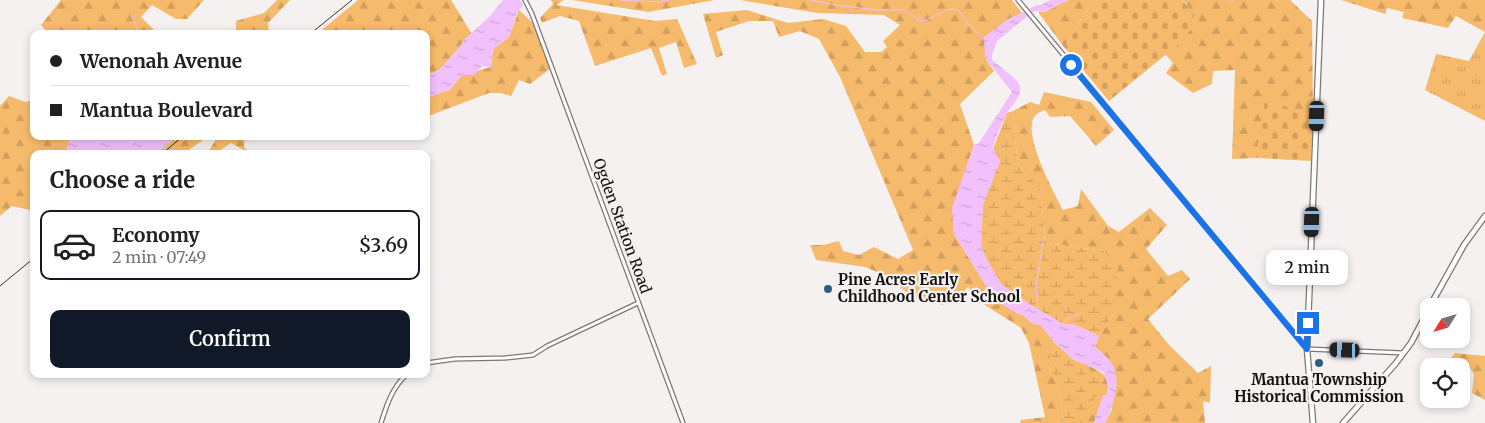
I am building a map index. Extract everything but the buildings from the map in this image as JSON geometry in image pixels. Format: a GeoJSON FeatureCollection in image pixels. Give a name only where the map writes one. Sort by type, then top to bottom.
{"type":"FeatureCollection","features":[{"type":"Feature","properties":{"kind":"main road"},"geometry":{"type":"LineString","coordinates":[[1313,423],[1307,349],[1321,0]]}},
{"type":"Feature","properties":{"kind":"main road"},"geometry":{"type":"LineString","coordinates":[[1435,298],[1464,245],[1485,216]]}},
{"type":"Feature","properties":{"kind":"main road"},"geometry":{"type":"LineString","coordinates":[[1343,423],[1404,353],[1420,325]]}},
{"type":"Feature","properties":{"kind":"street","name":"Ogden Station Road"},"geometry":{"type":"LineString","coordinates":[[525,0],[541,37],[683,423]]}},
{"type":"Feature","properties":{"kind":"street"},"geometry":{"type":"LineString","coordinates":[[1018,0],[1307,349],[1404,353]]}},
{"type":"Feature","properties":{"kind":"street"},"geometry":{"type":"LineString","coordinates":[[430,362],[456,359],[505,358],[533,355],[547,346],[638,303]]}},
{"type":"Feature","properties":{"kind":"street"},"geometry":{"type":"LineString","coordinates":[[381,423],[390,396],[403,378]]}},
{"type":"Feature","properties":{"kind":"green space"},"geometry":{"type":"Polygon","coordinates":[[[61,0],[204,0],[187,19],[176,19],[152,5],[141,17],[154,30],[45,30],[41,25],[61,0]]]}},
{"type":"Feature","properties":{"kind":"green space"},"geometry":{"type":"Polygon","coordinates":[[[277,0],[290,0],[268,23],[269,30],[236,30],[236,21],[264,13],[277,0]]]}},
{"type":"Feature","properties":{"kind":"green space"},"geometry":{"type":"Polygon","coordinates":[[[358,0],[451,0],[472,34],[439,70],[430,74],[430,30],[322,30],[358,0]]]}},
{"type":"Feature","properties":{"kind":"green space"},"geometry":{"type":"Polygon","coordinates":[[[551,0],[564,0],[556,5],[655,21],[677,19],[697,64],[684,68],[676,42],[659,48],[667,74],[662,76],[651,48],[595,66],[579,21],[560,16],[542,23],[540,18],[553,4],[551,0]]]}},
{"type":"Feature","properties":{"kind":"green space"},"geometry":{"type":"Polygon","coordinates":[[[572,0],[715,0],[648,12],[572,0]]]}},
{"type":"Feature","properties":{"kind":"green space"},"geometry":{"type":"Polygon","coordinates":[[[740,0],[1012,0],[1022,13],[1007,20],[985,58],[994,71],[960,104],[974,145],[953,208],[954,234],[988,289],[1002,304],[1023,315],[1032,323],[1041,325],[1055,343],[1047,364],[1060,388],[1063,423],[1021,423],[1020,420],[1045,417],[1029,343],[1021,328],[980,302],[968,287],[959,297],[944,295],[943,305],[912,297],[887,276],[865,267],[816,260],[810,245],[823,245],[839,241],[843,251],[859,255],[874,247],[898,259],[913,250],[840,77],[819,39],[800,31],[779,37],[773,21],[749,21],[716,32],[723,55],[716,58],[703,14],[747,10],[788,23],[823,19],[846,26],[865,52],[881,52],[887,47],[883,41],[900,25],[884,15],[817,13],[740,0]]]}},
{"type":"Feature","properties":{"kind":"green space"},"geometry":{"type":"Polygon","coordinates":[[[1068,0],[1098,0],[1090,6],[1064,47],[1038,12],[1044,12],[1068,0]]]}},
{"type":"Feature","properties":{"kind":"green space"},"geometry":{"type":"Polygon","coordinates":[[[1098,0],[1182,0],[1194,13],[1192,28],[1180,43],[1109,101],[1064,47],[1090,6],[1098,0]]]}},
{"type":"Feature","properties":{"kind":"green space"},"geometry":{"type":"Polygon","coordinates":[[[1182,0],[1290,0],[1312,21],[1313,115],[1266,101],[1256,158],[1232,159],[1235,70],[1213,71],[1212,84],[1193,93],[1166,73],[1173,63],[1165,54],[1180,43],[1187,4],[1182,0]]]}},
{"type":"Feature","properties":{"kind":"green space"},"geometry":{"type":"Polygon","coordinates":[[[1341,0],[1485,0],[1485,32],[1456,16],[1448,28],[1402,18],[1404,12],[1387,8],[1385,14],[1341,0]]]}},
{"type":"Feature","properties":{"kind":"green space"},"geometry":{"type":"Polygon","coordinates":[[[519,10],[535,25],[551,68],[530,84],[519,80],[511,96],[489,93],[430,115],[430,96],[449,90],[462,75],[491,67],[493,49],[509,37],[519,10]]]}},
{"type":"Feature","properties":{"kind":"green space"},"geometry":{"type":"Polygon","coordinates":[[[1485,32],[1485,121],[1425,90],[1436,54],[1469,61],[1485,32]]]}},
{"type":"Feature","properties":{"kind":"green space"},"geometry":{"type":"Polygon","coordinates":[[[1044,92],[1091,102],[1114,130],[1096,146],[1070,116],[1050,117],[1045,110],[1035,116],[1032,124],[1032,135],[1035,148],[1046,177],[1063,210],[1078,206],[1081,189],[1108,226],[1119,232],[1150,208],[1167,225],[1146,249],[1168,276],[1182,270],[1190,279],[1148,319],[1169,345],[1198,373],[1211,366],[1210,403],[1203,401],[1205,423],[1105,423],[1112,409],[1109,360],[1095,347],[1099,336],[1113,315],[1104,251],[1046,243],[1040,188],[1022,171],[1017,158],[1013,111],[1030,102],[1039,105],[1044,92]]]}},
{"type":"Feature","properties":{"kind":"green space"},"geometry":{"type":"Polygon","coordinates":[[[9,96],[26,102],[30,100],[30,140],[70,140],[67,150],[30,150],[30,210],[12,206],[0,216],[0,106],[9,96]]]}},
{"type":"Feature","properties":{"kind":"green space"},"geometry":{"type":"Polygon","coordinates":[[[1265,100],[1313,115],[1311,161],[1256,158],[1265,100]]]}},
{"type":"Feature","properties":{"kind":"green space"},"geometry":{"type":"Polygon","coordinates":[[[1013,111],[1017,158],[1022,171],[1040,187],[1046,243],[1104,251],[1118,267],[1113,315],[1099,336],[1073,324],[1061,325],[1060,322],[1032,306],[1001,284],[981,245],[983,204],[1000,161],[993,149],[1007,113],[1013,111]]]}},
{"type":"Feature","properties":{"kind":"green space"},"geometry":{"type":"Polygon","coordinates":[[[172,140],[203,140],[189,150],[161,150],[172,140]]]}},
{"type":"Feature","properties":{"kind":"green space"},"geometry":{"type":"Polygon","coordinates":[[[216,140],[245,140],[244,147],[247,150],[231,143],[220,150],[209,150],[216,140]]]}},
{"type":"Feature","properties":{"kind":"green space"},"geometry":{"type":"Polygon","coordinates":[[[1055,343],[1074,360],[1085,364],[1100,383],[1085,423],[1063,423],[1060,388],[1047,364],[1055,343]]]}},
{"type":"Feature","properties":{"kind":"green space"},"geometry":{"type":"Polygon","coordinates":[[[1455,353],[1485,356],[1485,400],[1472,393],[1474,374],[1470,368],[1470,358],[1451,358],[1455,353]]]}},
{"type":"Feature","properties":{"kind":"green space"},"geometry":{"type":"Polygon","coordinates":[[[1085,364],[1104,375],[1108,383],[1107,395],[1103,396],[1094,423],[1085,423],[1085,364]]]}},
{"type":"Feature","properties":{"kind":"water"},"geometry":{"type":"Polygon","coordinates":[[[503,0],[520,0],[523,5],[517,13],[509,37],[493,49],[491,67],[482,66],[474,75],[462,75],[450,90],[430,96],[430,75],[439,70],[465,39],[489,17],[503,0]]]}},
{"type":"Feature","properties":{"kind":"water"},"geometry":{"type":"Polygon","coordinates":[[[1050,0],[1068,0],[1044,12],[1034,11],[997,41],[992,55],[992,60],[1019,84],[1020,92],[1006,115],[994,145],[993,149],[1000,161],[983,204],[981,245],[1001,284],[1032,306],[1060,322],[1061,325],[1073,324],[1099,336],[1095,347],[1111,362],[1117,382],[1113,403],[1105,423],[1094,423],[1103,395],[1107,395],[1109,390],[1103,372],[1074,360],[1055,343],[1041,326],[1032,323],[1023,315],[1002,304],[988,289],[954,234],[952,208],[974,145],[979,143],[1012,92],[985,58],[984,37],[1007,20],[1050,0]]]}},
{"type":"Feature","properties":{"kind":"water"},"geometry":{"type":"Polygon","coordinates":[[[70,140],[172,140],[161,150],[67,150],[70,140]]]}},
{"type":"Feature","properties":{"kind":"waterway"},"geometry":{"type":"LineString","coordinates":[[620,0],[658,2],[669,0]]}},
{"type":"Feature","properties":{"kind":"waterway"},"geometry":{"type":"LineString","coordinates":[[810,0],[876,10],[905,10],[920,21],[927,20],[946,10],[955,9],[960,12],[968,24],[984,39]]}},
{"type":"Feature","properties":{"kind":"waterway"},"geometry":{"type":"LineString","coordinates":[[1227,0],[1234,0]]}},
{"type":"Feature","properties":{"kind":"waterway"},"geometry":{"type":"LineString","coordinates":[[131,15],[138,30]]}},
{"type":"Feature","properties":{"kind":"waterway"},"geometry":{"type":"LineString","coordinates":[[1038,310],[1036,286],[1044,236]]}},
{"type":"Feature","properties":{"kind":"waterway"},"geometry":{"type":"LineString","coordinates":[[1061,326],[1066,320],[1081,313]]}},
{"type":"Feature","properties":{"kind":"railway"},"geometry":{"type":"LineString","coordinates":[[315,30],[352,0]]}},
{"type":"Feature","properties":{"kind":"railway"},"geometry":{"type":"LineString","coordinates":[[167,150],[178,140]]}},
{"type":"Feature","properties":{"kind":"railway"},"geometry":{"type":"LineString","coordinates":[[0,286],[30,261]]}},
{"type":"Feature","properties":{"kind":"place","name":"Pine Acres Early Childhood Center School"},"geometry":{"type":"Point","coordinates":[828,289]}},
{"type":"Feature","properties":{"kind":"place","name":"Mantua Township Historical Commission"},"geometry":{"type":"Point","coordinates":[1319,363]}},
{"type":"Feature","properties":{"kind":"route"},"geometry":{"type":"LineString","coordinates":[[1071,65],[1307,349],[1308,323]]}}]}
